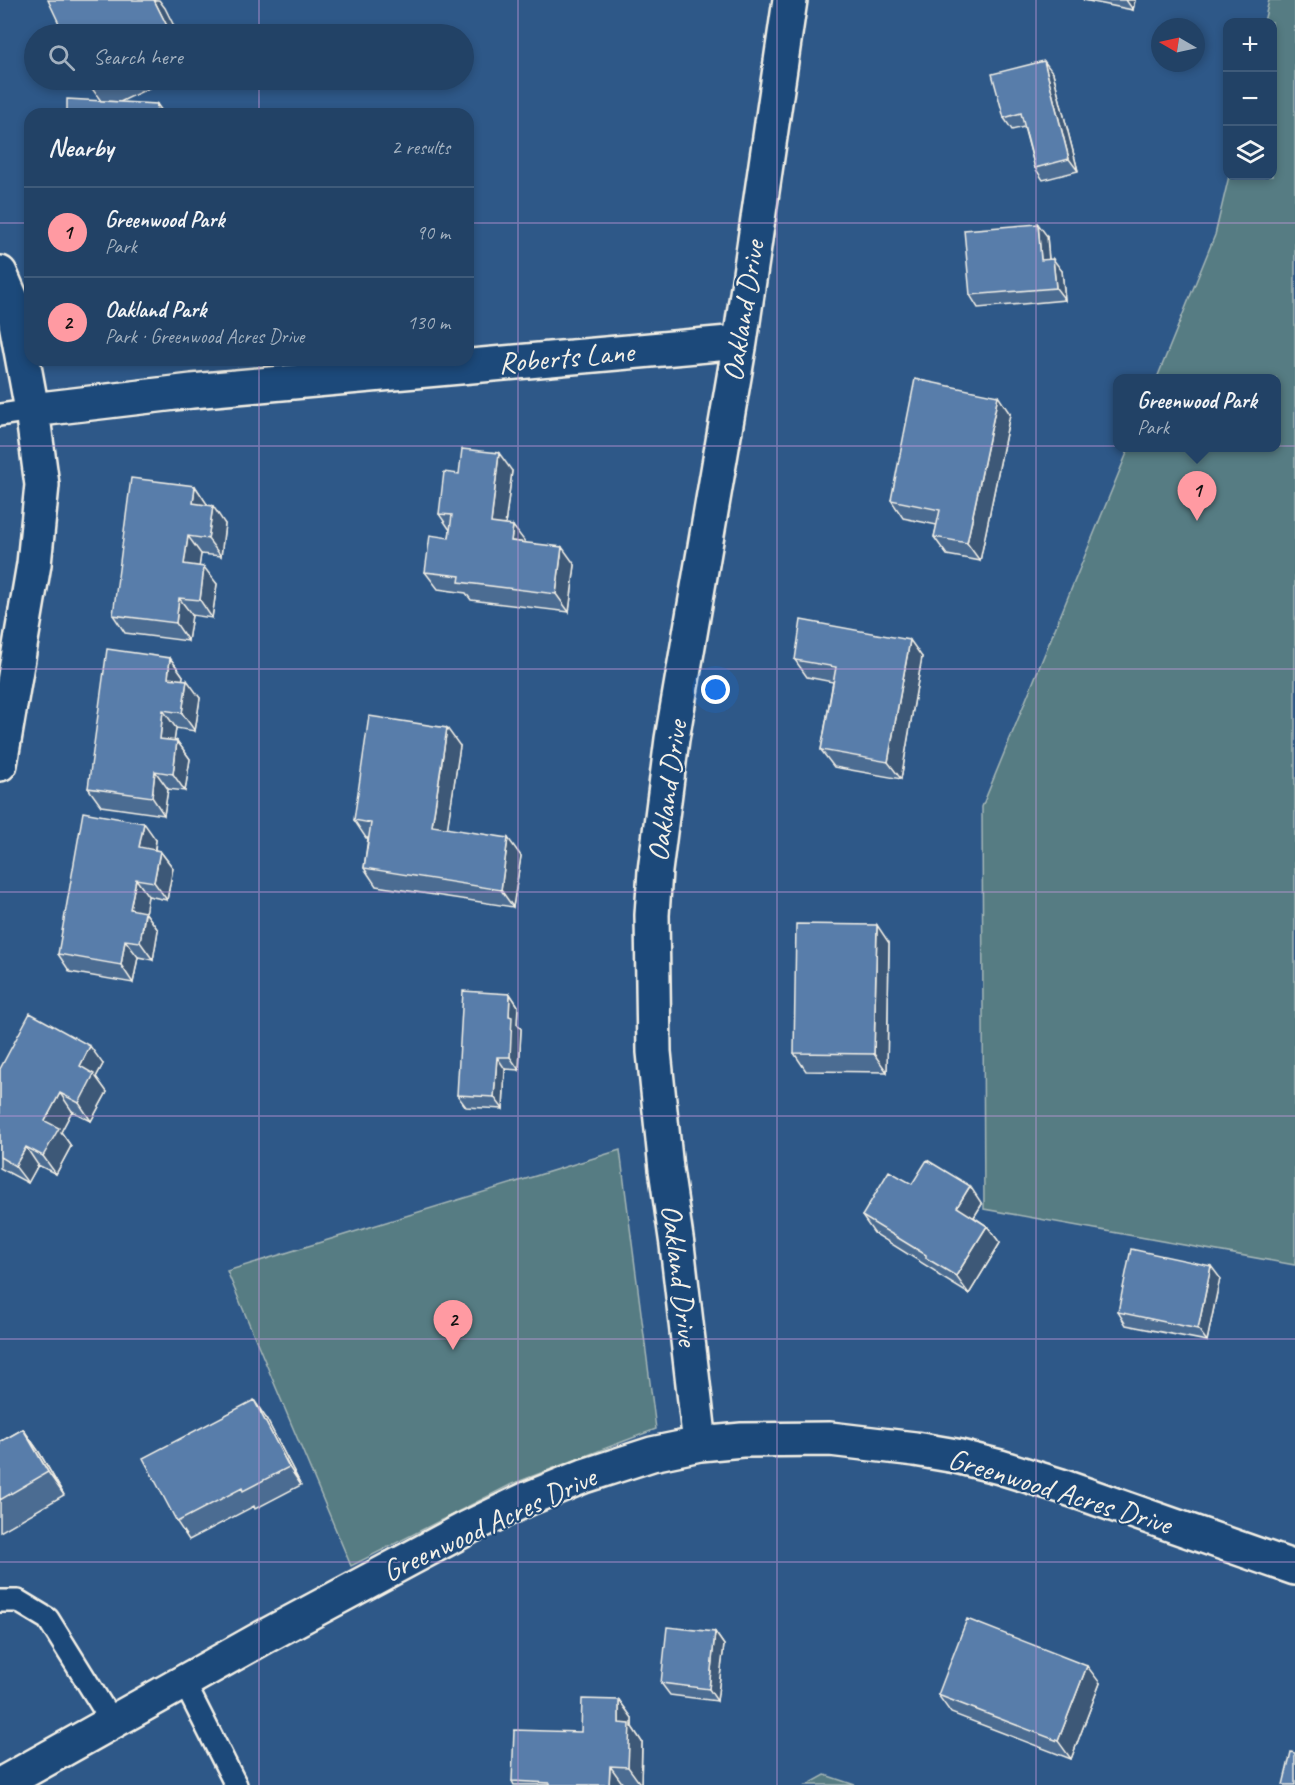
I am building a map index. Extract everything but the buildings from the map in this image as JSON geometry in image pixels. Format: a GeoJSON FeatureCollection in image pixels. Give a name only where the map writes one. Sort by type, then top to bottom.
{"type":"FeatureCollection","features":[{"type":"Feature","properties":{"kind":"street","name":"Oakland Drive"},"geometry":{"type":"LineString","coordinates":[[700,1444],[654,1052],[652,915],[655,871],[672,739],[740,342],[790,0]]}},
{"type":"Feature","properties":{"kind":"street"},"geometry":{"type":"LineString","coordinates":[[0,273],[12,301],[16,413],[42,484],[34,564],[0,764]]}},
{"type":"Feature","properties":{"kind":"street","name":"Roberts Lane"},"geometry":{"type":"LineString","coordinates":[[474,366],[740,342]]}},
{"type":"Feature","properties":{"kind":"street","name":"Roberts Lane"},"geometry":{"type":"LineString","coordinates":[[16,413],[192,391],[472,366]]}},
{"type":"Feature","properties":{"kind":"street","name":"Greenwood Acres Drive"},"geometry":{"type":"LineString","coordinates":[[0,1785],[458,1533],[527,1499],[634,1459],[700,1444],[742,1440],[830,1439],[956,1456],[1061,1486],[1295,1568]]}},
{"type":"Feature","properties":{"kind":"lane"},"geometry":{"type":"LineString","coordinates":[[0,1601],[18,1601],[48,1619],[112,1722]]}},
{"type":"Feature","properties":{"kind":"lane"},"geometry":{"type":"LineString","coordinates":[[184,1682],[236,1785]]}},
{"type":"Feature","properties":{"kind":"green space"},"geometry":{"type":"Polygon","coordinates":[[[1269,0],[1295,0],[1295,1265],[984,1209],[982,807],[1127,452],[1281,452],[1281,374],[1159,374],[1215,235],[1228,180],[1277,180],[1277,18],[1265,18],[1269,0]]]}},
{"type":"Feature","properties":{"kind":"green space"},"geometry":{"type":"Polygon","coordinates":[[[620,1150],[656,1429],[512,1484],[351,1566],[227,1271],[620,1150]]]}},
{"type":"Feature","properties":{"kind":"green space"},"geometry":{"type":"Polygon","coordinates":[[[825,1775],[855,1785],[807,1785],[825,1775]]]}},
{"type":"Feature","properties":{"kind":"place","name":"Greenwood Park"},"geometry":{"type":"Point","coordinates":[1197,521]}},
{"type":"Feature","properties":{"kind":"place","name":"Oakland Park"},"geometry":{"type":"Point","coordinates":[453,1350]}}]}
